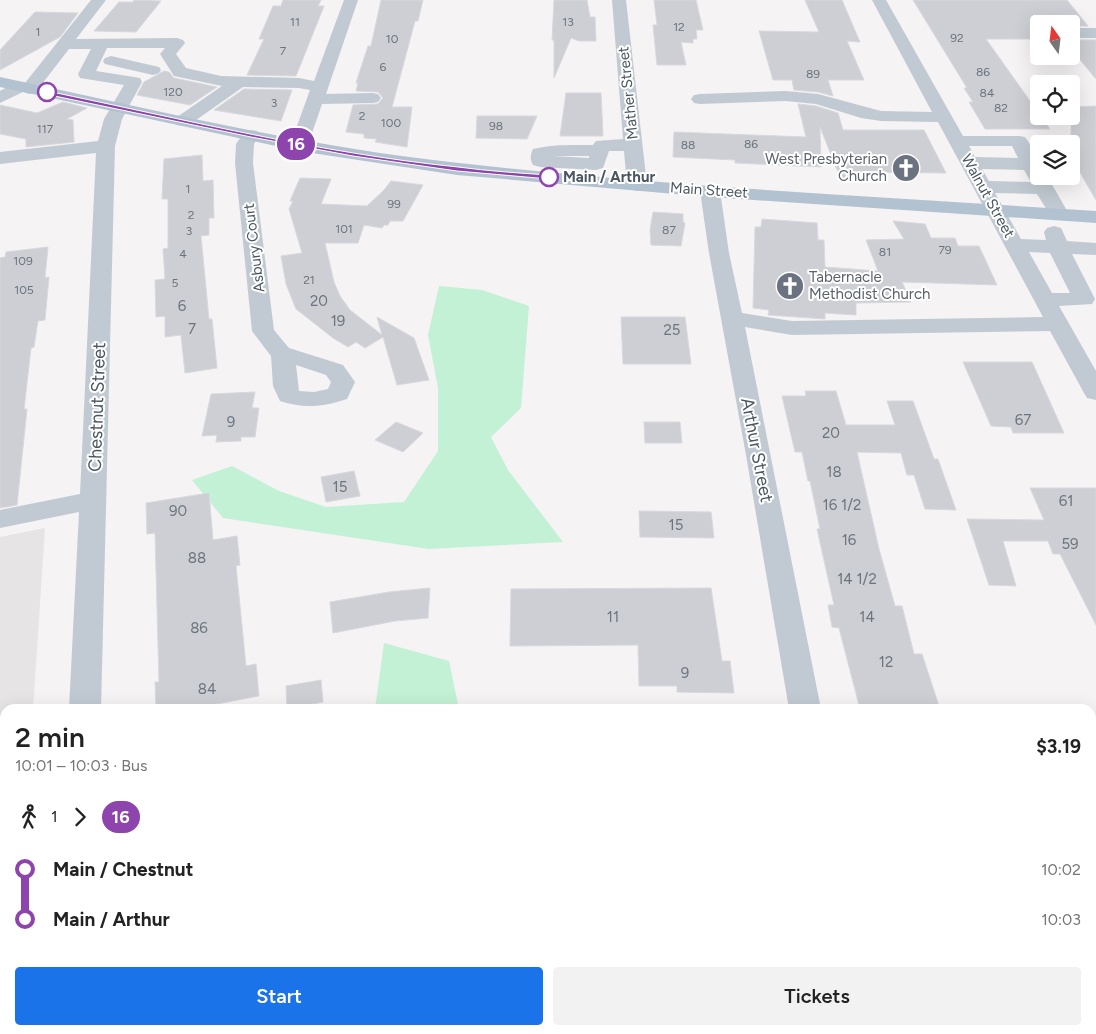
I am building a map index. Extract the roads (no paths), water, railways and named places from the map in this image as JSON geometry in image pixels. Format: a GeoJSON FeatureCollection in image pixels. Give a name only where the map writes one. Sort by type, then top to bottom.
{"type":"FeatureCollection","features":[{"type":"Feature","properties":{"kind":"main road","name":"Main Street"},"geometry":{"type":"LineString","coordinates":[[0,82],[251,136],[457,169],[538,169],[596,165],[637,185],[1096,217]]}},
{"type":"Feature","properties":{"kind":"street"},"geometry":{"type":"LineString","coordinates":[[0,98],[24,88],[64,44],[99,0]]}},
{"type":"Feature","properties":{"kind":"street"},"geometry":{"type":"LineString","coordinates":[[299,145],[351,0]]}},
{"type":"Feature","properties":{"kind":"street","name":"Mather Street"},"geometry":{"type":"LineString","coordinates":[[619,0],[637,185]]}},
{"type":"Feature","properties":{"kind":"street","name":"Walnut Street"},"geometry":{"type":"LineString","coordinates":[[879,0],[1096,393]]}},
{"type":"Feature","properties":{"kind":"street"},"geometry":{"type":"LineString","coordinates":[[1080,33],[1096,33]]}},
{"type":"Feature","properties":{"kind":"street"},"geometry":{"type":"LineString","coordinates":[[64,44],[102,48],[178,43],[168,54],[180,72],[222,81],[298,83],[318,93],[331,111]]}},
{"type":"Feature","properties":{"kind":"street"},"geometry":{"type":"LineString","coordinates":[[102,48],[153,70]]}},
{"type":"Feature","properties":{"kind":"street"},"geometry":{"type":"LineString","coordinates":[[102,48],[86,74],[134,82],[153,70],[178,68]]}},
{"type":"Feature","properties":{"kind":"street","name":"Chestnut Street"},"geometry":{"type":"LineString","coordinates":[[85,704],[106,146],[111,125],[134,82]]}},
{"type":"Feature","properties":{"kind":"street"},"geometry":{"type":"LineString","coordinates":[[184,121],[239,82]]}},
{"type":"Feature","properties":{"kind":"street"},"geometry":{"type":"LineString","coordinates":[[700,99],[786,96],[818,99],[867,114],[882,116],[944,117]]}},
{"type":"Feature","properties":{"kind":"street"},"geometry":{"type":"LineString","coordinates":[[308,120],[372,98]]}},
{"type":"Feature","properties":{"kind":"street","name":"Asbury Court"},"geometry":{"type":"LineString","coordinates":[[251,136],[245,144],[244,163],[263,332],[283,355]]}},
{"type":"Feature","properties":{"kind":"street"},"geometry":{"type":"LineString","coordinates":[[958,141],[1019,141],[1030,164],[969,162]]}},
{"type":"Feature","properties":{"kind":"street"},"geometry":{"type":"LineString","coordinates":[[538,169],[540,153],[556,150],[596,165],[602,145],[633,145]]}},
{"type":"Feature","properties":{"kind":"street"},"geometry":{"type":"LineString","coordinates":[[3,154],[106,146]]}},
{"type":"Feature","properties":{"kind":"street"},"geometry":{"type":"LineString","coordinates":[[1042,185],[1053,214],[1060,249],[1084,299],[1045,300]]}},
{"type":"Feature","properties":{"kind":"street"},"geometry":{"type":"LineString","coordinates":[[983,187],[1044,188]]}},
{"type":"Feature","properties":{"kind":"street","name":"Arthur Street"},"geometry":{"type":"LineString","coordinates":[[710,190],[719,253],[759,455],[804,704]]}},
{"type":"Feature","properties":{"kind":"street"},"geometry":{"type":"LineString","coordinates":[[1015,245],[1096,251]]}},
{"type":"Feature","properties":{"kind":"street"},"geometry":{"type":"LineString","coordinates":[[1060,249],[1096,251]]}},
{"type":"Feature","properties":{"kind":"street"},"geometry":{"type":"LineString","coordinates":[[732,318],[792,328],[1058,324]]}},
{"type":"Feature","properties":{"kind":"street"},"geometry":{"type":"LineString","coordinates":[[0,519],[93,500]]}},
{"type":"Feature","properties":{"kind":"place","name":"West Presbyterian Church"},"geometry":{"type":"Point","coordinates":[906,168]}},
{"type":"Feature","properties":{"kind":"place","name":"Main / Arthur"},"geometry":{"type":"Point","coordinates":[549,177]}},
{"type":"Feature","properties":{"kind":"place","name":"Tabernacle Methodist Church"},"geometry":{"type":"Point","coordinates":[790,286]}}]}
